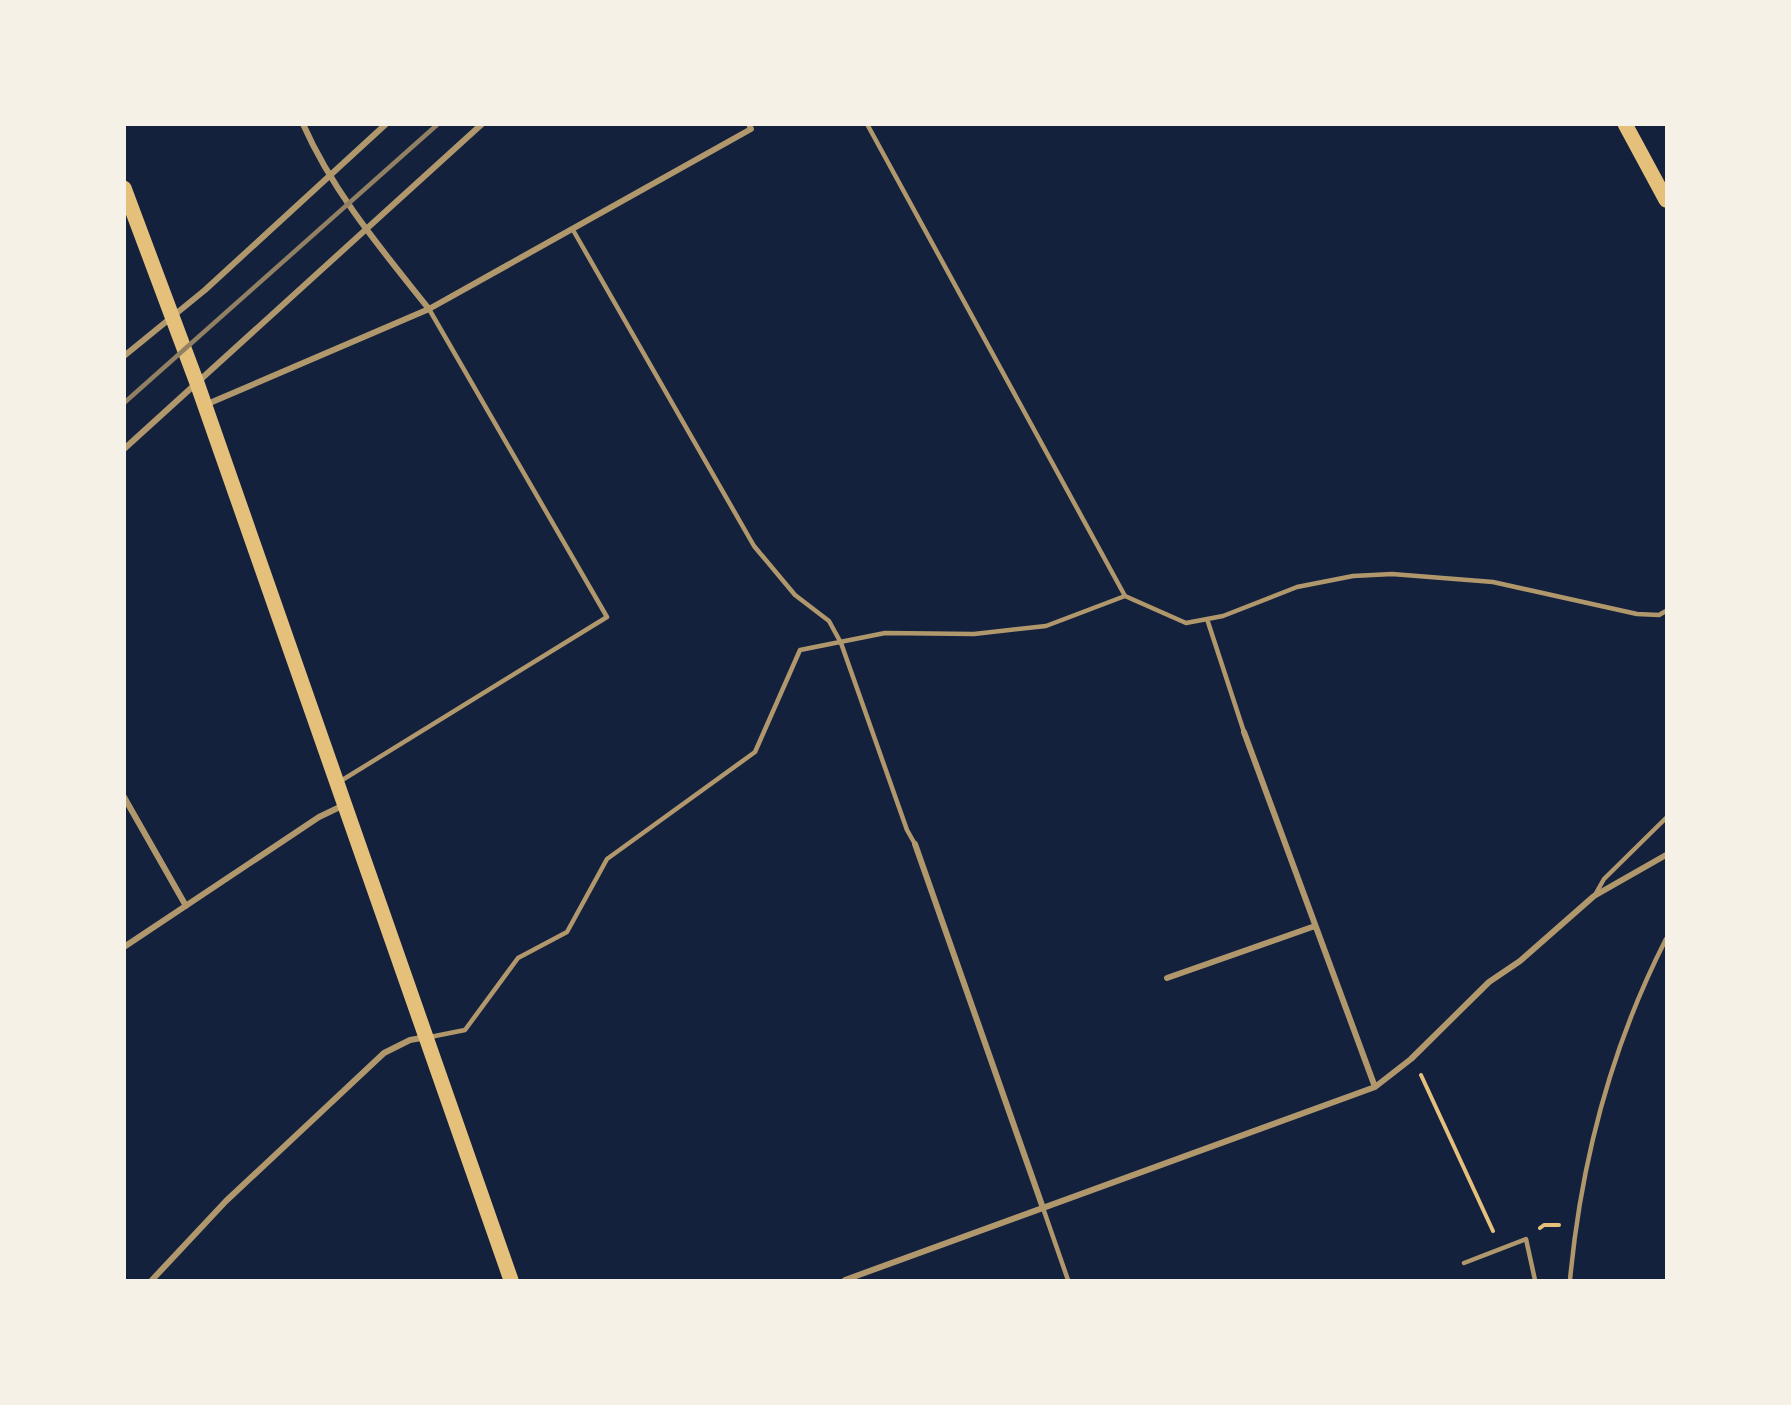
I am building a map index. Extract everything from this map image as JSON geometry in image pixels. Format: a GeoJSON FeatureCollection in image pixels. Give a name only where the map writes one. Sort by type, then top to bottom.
{"type":"FeatureCollection","features":[{"type":"Feature","properties":{"kind":"main road"},"geometry":{"type":"LineString","coordinates":[[1625,124],[1666,200]]}},
{"type":"Feature","properties":{"kind":"main road"},"geometry":{"type":"LineString","coordinates":[[124,188],[205,405],[428,1037],[511,1281]]}},
{"type":"Feature","properties":{"kind":"street"},"geometry":{"type":"LineString","coordinates":[[303,124],[328,177],[366,230],[429,309]]}},
{"type":"Feature","properties":{"kind":"street"},"geometry":{"type":"LineString","coordinates":[[124,356],[173,316],[386,124]]}},
{"type":"Feature","properties":{"kind":"street"},"geometry":{"type":"LineString","coordinates":[[124,449],[482,124]]}},
{"type":"Feature","properties":{"kind":"street"},"geometry":{"type":"LineString","coordinates":[[205,405],[429,309],[751,129],[748,124]]}},
{"type":"Feature","properties":{"kind":"street"},"geometry":{"type":"LineString","coordinates":[[1244,732],[1375,1087]]}},
{"type":"Feature","properties":{"kind":"street"},"geometry":{"type":"LineString","coordinates":[[124,797],[186,906]]}},
{"type":"Feature","properties":{"kind":"street"},"geometry":{"type":"LineString","coordinates":[[124,947],[319,817],[345,805]]}},
{"type":"Feature","properties":{"kind":"street"},"geometry":{"type":"LineString","coordinates":[[915,844],[1043,1208]]}},
{"type":"Feature","properties":{"kind":"street"},"geometry":{"type":"LineString","coordinates":[[845,1281],[1375,1087],[1411,1059],[1489,982],[1520,961],[1594,896],[1666,855]]}},
{"type":"Feature","properties":{"kind":"street"},"geometry":{"type":"LineString","coordinates":[[1167,978],[1315,926]]}},
{"type":"Feature","properties":{"kind":"street"},"geometry":{"type":"LineString","coordinates":[[152,1281],[226,1201],[377,1059],[397,1046],[428,1037]]}},
{"type":"Feature","properties":{"kind":"lane"},"geometry":{"type":"LineString","coordinates":[[867,124],[1125,596],[1186,623],[1223,616],[1297,587],[1353,576],[1392,574],[1493,582],[1637,614],[1659,615],[1666,611]]}},
{"type":"Feature","properties":{"kind":"lane"},"geometry":{"type":"LineString","coordinates":[[573,230],[754,546],[795,595],[829,621],[841,644],[907,830],[915,844]]}},
{"type":"Feature","properties":{"kind":"lane"},"geometry":{"type":"LineString","coordinates":[[337,783],[606,617],[429,309]]}},
{"type":"Feature","properties":{"kind":"lane"},"geometry":{"type":"LineString","coordinates":[[428,1037],[465,1029],[519,958],[567,932],[607,859],[755,752],[800,650],[841,644],[885,633],[974,634],[1046,626],[1125,596]]}},
{"type":"Feature","properties":{"kind":"lane"},"geometry":{"type":"LineString","coordinates":[[1207,619],[1244,732]]}},
{"type":"Feature","properties":{"kind":"lane"},"geometry":{"type":"LineString","coordinates":[[1594,896],[1604,879],[1666,818]]}},
{"type":"Feature","properties":{"kind":"lane"},"geometry":{"type":"LineString","coordinates":[[1570,1281],[1575,1229],[1611,1071],[1643,985],[1666,939]]}},
{"type":"Feature","properties":{"kind":"lane"},"geometry":{"type":"LineString","coordinates":[[1043,1208],[1068,1281]]}},
{"type":"Feature","properties":{"kind":"lane"},"geometry":{"type":"LineString","coordinates":[[1464,1263],[1526,1239],[1535,1281]]}},
{"type":"Feature","properties":{"kind":"path"},"geometry":{"type":"LineString","coordinates":[[1411,1059],[1421,1074],[1500,1248]]}},
{"type":"Feature","properties":{"kind":"railway"},"geometry":{"type":"LineString","coordinates":[[124,403],[438,124]]}}]}
